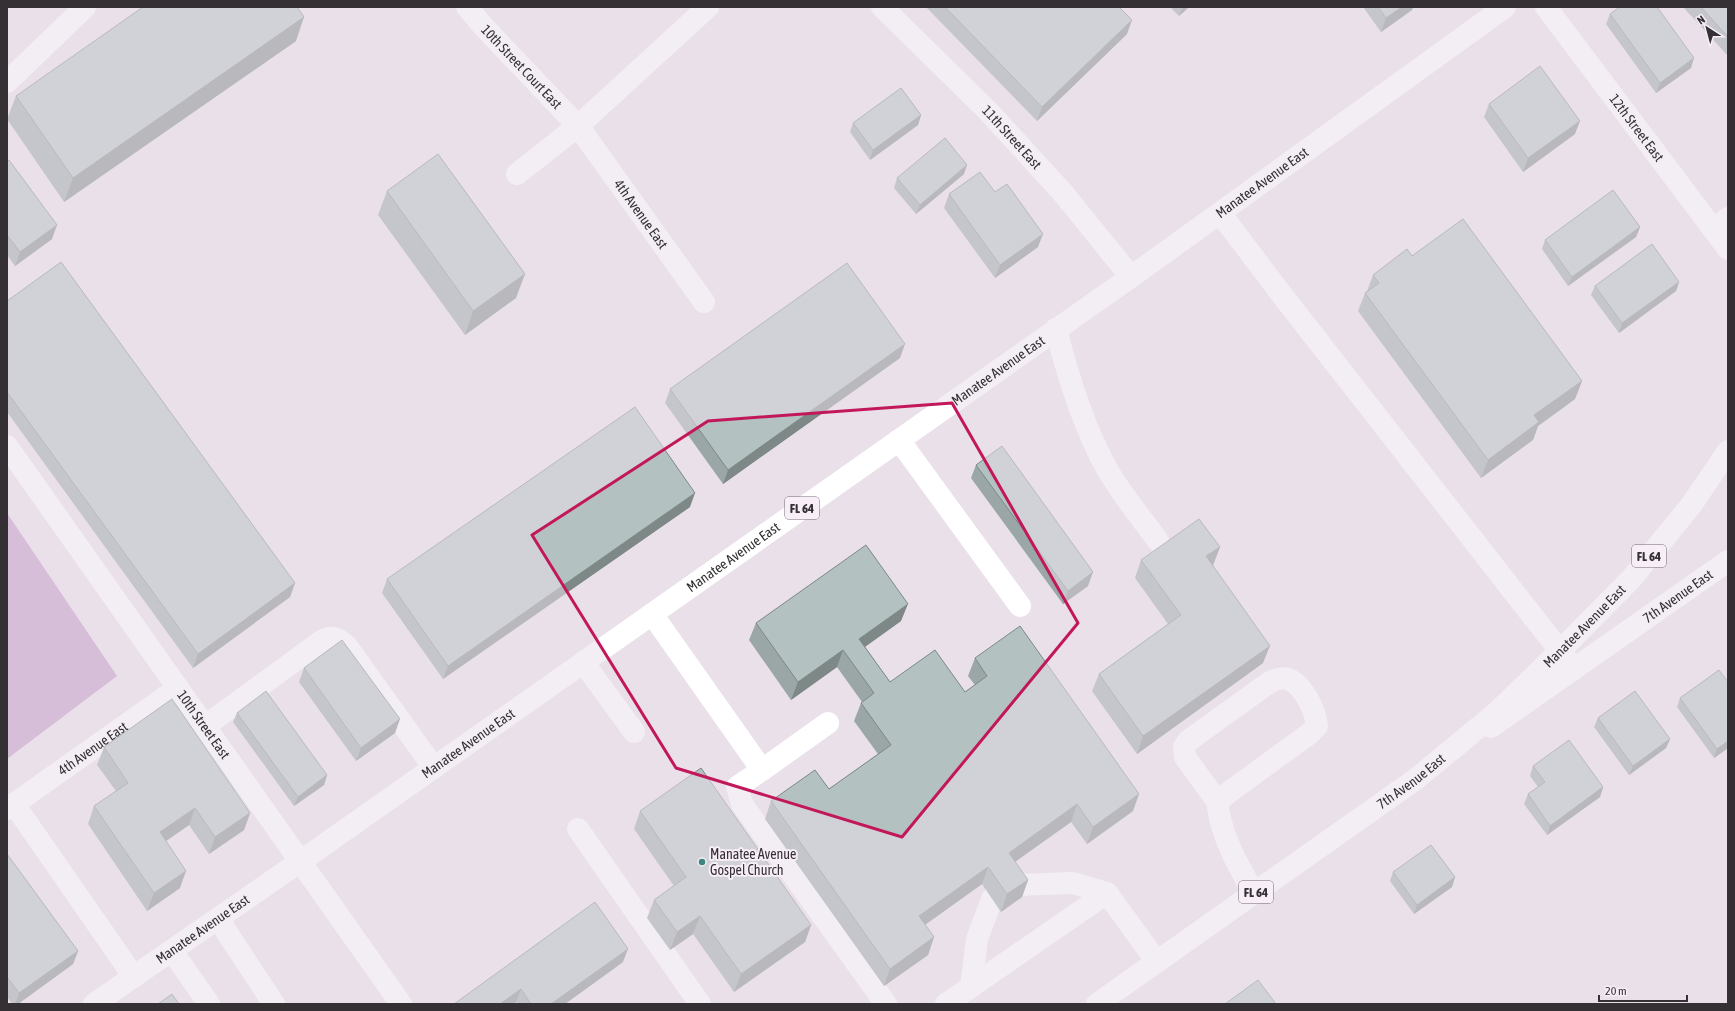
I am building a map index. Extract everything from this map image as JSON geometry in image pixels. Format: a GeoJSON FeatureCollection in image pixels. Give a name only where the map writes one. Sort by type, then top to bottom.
{"type":"FeatureCollection","features":[{"type":"Feature","properties":{"kind":"main road"},"geometry":{"type":"LineString","coordinates":[[7,82],[85,7]]}},
{"type":"Feature","properties":{"kind":"main road","name":"10th Street Court East"},"geometry":{"type":"LineString","coordinates":[[467,7],[578,126]]}},
{"type":"Feature","properties":{"kind":"main road"},"geometry":{"type":"LineString","coordinates":[[517,174],[578,126],[708,7]]}},
{"type":"Feature","properties":{"kind":"main road","name":"11th Street East"},"geometry":{"type":"LineString","coordinates":[[882,7],[993,117],[1063,193],[1131,277]]}},
{"type":"Feature","properties":{"kind":"main road","name":"Manatee Avenue East"},"geometry":{"type":"LineString","coordinates":[[94,1004],[434,768],[1131,277],[1506,7]]}},
{"type":"Feature","properties":{"kind":"main road","name":"12th Street East"},"geometry":{"type":"LineString","coordinates":[[1546,7],[1720,224],[1728,249]]}},
{"type":"Feature","properties":{"kind":"main road","name":"4th Avenue East"},"geometry":{"type":"LineString","coordinates":[[578,126],[704,302]]}},
{"type":"Feature","properties":{"kind":"main road"},"geometry":{"type":"LineString","coordinates":[[1220,213],[1559,652],[1574,669]]}},
{"type":"Feature","properties":{"kind":"main road"},"geometry":{"type":"LineString","coordinates":[[1056,329],[1066,368],[1093,442],[1108,470],[1158,541]]}},
{"type":"Feature","properties":{"kind":"main road"},"geometry":{"type":"LineString","coordinates":[[899,440],[1020,606]]}},
{"type":"Feature","properties":{"kind":"main road","name":"10th Street East"},"geometry":{"type":"LineString","coordinates":[[7,446],[401,1004]]}},
{"type":"Feature","properties":{"kind":"main road","name":"Manatee Avenue East"},"geometry":{"type":"LineString","coordinates":[[1416,779],[1496,713],[1631,579],[1692,504],[1728,451]]}},
{"type":"Feature","properties":{"kind":"main road","name":"7th Avenue East"},"geometry":{"type":"LineString","coordinates":[[1097,1004],[1728,561]]}},
{"type":"Feature","properties":{"kind":"main road"},"geometry":{"type":"LineString","coordinates":[[652,614],[762,770]]}},
{"type":"Feature","properties":{"kind":"main road"},"geometry":{"type":"LineString","coordinates":[[205,726],[323,640],[330,637],[337,638],[346,645],[434,768]]}},
{"type":"Feature","properties":{"kind":"main road"},"geometry":{"type":"LineString","coordinates":[[583,662],[634,732]]}},
{"type":"Feature","properties":{"kind":"main road"},"geometry":{"type":"LineString","coordinates":[[1217,802],[1309,734],[1317,726],[1316,716],[1312,706],[1296,684],[1288,679],[1280,679],[1270,682],[1188,741],[1184,747],[1185,757],[1217,802],[1219,820],[1225,836],[1254,893]]}},
{"type":"Feature","properties":{"kind":"main road","name":"4th Avenue East"},"geometry":{"type":"LineString","coordinates":[[10,806],[178,688]]}},
{"type":"Feature","properties":{"kind":"main road"},"geometry":{"type":"LineString","coordinates":[[828,724],[737,787],[742,804],[886,1004]]}},
{"type":"Feature","properties":{"kind":"main road"},"geometry":{"type":"LineString","coordinates":[[10,806],[134,977]]}},
{"type":"Feature","properties":{"kind":"main road"},"geometry":{"type":"LineString","coordinates":[[578,829],[700,1004]]}},
{"type":"Feature","properties":{"kind":"main road"},"geometry":{"type":"LineString","coordinates":[[1013,885],[1073,883],[1107,893],[1157,962]]}},
{"type":"Feature","properties":{"kind":"main road"},"geometry":{"type":"LineString","coordinates":[[946,1004],[1107,893]]}},
{"type":"Feature","properties":{"kind":"main road"},"geometry":{"type":"LineString","coordinates":[[971,987],[977,939],[992,899]]}},
{"type":"Feature","properties":{"kind":"main road"},"geometry":{"type":"LineString","coordinates":[[218,919],[274,1004]]}},
{"type":"Feature","properties":{"kind":"main road"},"geometry":{"type":"LineString","coordinates":[[172,951],[209,1004]]}},
{"type":"Feature","properties":{"kind":"highlighted area"},"geometry":{"type":"Polygon","coordinates":[[[952,403],[1078,623],[902,837],[676,768],[532,535],[708,421],[952,403]]]}},
{"type":"Feature","properties":{"kind":"shaded area"},"geometry":{"type":"Polygon","coordinates":[[[7,513],[117,676],[7,759],[7,513]]]}},
{"type":"Feature","properties":{"kind":"building"},"geometry":{"type":"Polygon","coordinates":[[[143,7],[297,7],[304,17],[73,178],[16,96],[143,7]]]}},
{"type":"Feature","properties":{"kind":"building"},"geometry":{"type":"Polygon","coordinates":[[[945,7],[1119,7],[1132,20],[1042,107],[945,7]]]}},
{"type":"Feature","properties":{"kind":"building"},"geometry":{"type":"Polygon","coordinates":[[[1378,7],[1402,7],[1386,18],[1378,7]]]}},
{"type":"Feature","properties":{"kind":"building"},"geometry":{"type":"Polygon","coordinates":[[[1620,7],[1657,7],[1694,58],[1660,83],[1610,14],[1620,7]]]}},
{"type":"Feature","properties":{"kind":"building"},"geometry":{"type":"Polygon","coordinates":[[[1701,7],[1728,7],[1728,37],[1701,7]]]}},
{"type":"Feature","properties":{"kind":"building"},"geometry":{"type":"Polygon","coordinates":[[[1540,66],[1580,121],[1528,158],[1489,104],[1540,66]]]}},
{"type":"Feature","properties":{"kind":"building"},"geometry":{"type":"Polygon","coordinates":[[[901,88],[921,115],[873,150],[853,123],[901,88]]]}},
{"type":"Feature","properties":{"kind":"building"},"geometry":{"type":"Polygon","coordinates":[[[945,138],[967,165],[920,205],[897,178],[945,138]]]}},
{"type":"Feature","properties":{"kind":"building"},"geometry":{"type":"Polygon","coordinates":[[[438,154],[525,274],[473,311],[387,191],[438,154]]]}},
{"type":"Feature","properties":{"kind":"building"},"geometry":{"type":"Polygon","coordinates":[[[9,160],[57,225],[20,252],[7,235],[7,161],[9,160]]]}},
{"type":"Feature","properties":{"kind":"building"},"geometry":{"type":"Polygon","coordinates":[[[980,172],[995,192],[1007,184],[1043,234],[1000,265],[949,194],[980,172]]]}},
{"type":"Feature","properties":{"kind":"building"},"geometry":{"type":"Polygon","coordinates":[[[1613,190],[1640,227],[1572,277],[1545,240],[1613,190]]]}},
{"type":"Feature","properties":{"kind":"building"},"geometry":{"type":"Polygon","coordinates":[[[1463,219],[1582,381],[1534,415],[1539,422],[1488,460],[1365,293],[1379,283],[1373,275],[1407,249],[1412,256],[1463,219]]]}},
{"type":"Feature","properties":{"kind":"building"},"geometry":{"type":"Polygon","coordinates":[[[1652,244],[1679,282],[1622,323],[1595,286],[1652,244]]]}},
{"type":"Feature","properties":{"kind":"building"},"geometry":{"type":"Polygon","coordinates":[[[61,262],[295,583],[198,654],[7,392],[7,301],[61,262]]]}},
{"type":"Feature","properties":{"kind":"building"},"geometry":{"type":"Polygon","coordinates":[[[847,263],[905,344],[728,470],[670,389],[847,263]]]}},
{"type":"Feature","properties":{"kind":"building"},"geometry":{"type":"Polygon","coordinates":[[[635,407],[695,493],[448,666],[387,579],[635,407]]]}},
{"type":"Feature","properties":{"kind":"building"},"geometry":{"type":"Polygon","coordinates":[[[1002,446],[1093,572],[1068,591],[976,465],[1002,446]]]}},
{"type":"Feature","properties":{"kind":"building"},"geometry":{"type":"Polygon","coordinates":[[[1199,519],[1220,547],[1206,556],[1270,646],[1143,736],[1099,674],[1181,615],[1141,560],[1199,519]]]}},
{"type":"Feature","properties":{"kind":"building"},"geometry":{"type":"Polygon","coordinates":[[[866,545],[908,604],[859,639],[890,682],[935,650],[965,692],[987,676],[975,658],[1020,626],[1139,794],[1093,827],[1077,804],[1009,853],[1028,880],[1007,894],[988,867],[919,916],[934,937],[890,969],[771,801],[815,770],[829,789],[891,745],[861,703],[874,693],[843,650],[798,682],[756,623],[866,545]]]}},
{"type":"Feature","properties":{"kind":"building"},"geometry":{"type":"Polygon","coordinates":[[[342,640],[400,719],[361,748],[304,668],[342,640]]]}},
{"type":"Feature","properties":{"kind":"building"},"geometry":{"type":"Polygon","coordinates":[[[1719,670],[1728,682],[1728,741],[1717,749],[1680,698],[1719,670]]]}},
{"type":"Feature","properties":{"kind":"building"},"geometry":{"type":"Polygon","coordinates":[[[266,691],[327,775],[298,797],[237,713],[266,691]]]}},
{"type":"Feature","properties":{"kind":"building"},"geometry":{"type":"Polygon","coordinates":[[[1635,691],[1670,739],[1633,766],[1598,718],[1635,691]]]}},
{"type":"Feature","properties":{"kind":"building"},"geometry":{"type":"Polygon","coordinates":[[[172,699],[250,813],[215,837],[195,808],[160,832],[186,871],[154,893],[94,806],[128,783],[104,747],[172,699]]]}},
{"type":"Feature","properties":{"kind":"building"},"geometry":{"type":"Polygon","coordinates":[[[1569,740],[1603,787],[1550,826],[1528,794],[1545,782],[1533,766],[1569,740]]]}},
{"type":"Feature","properties":{"kind":"building","name":"Manatee Avenue Gospel Church"},"geometry":{"type":"Polygon","coordinates":[[[701,768],[811,925],[741,974],[700,916],[677,932],[654,900],[686,877],[640,811],[701,768]]]}},
{"type":"Feature","properties":{"kind":"building"},"geometry":{"type":"Polygon","coordinates":[[[1431,845],[1455,877],[1417,905],[1393,872],[1431,845]]]}},
{"type":"Feature","properties":{"kind":"building"},"geometry":{"type":"Polygon","coordinates":[[[7,854],[78,951],[19,993],[7,977],[7,854]]]}},
{"type":"Feature","properties":{"kind":"building"},"geometry":{"type":"Polygon","coordinates":[[[595,902],[628,949],[551,1004],[531,1004],[521,989],[500,1004],[454,1004],[595,902]]]}},
{"type":"Feature","properties":{"kind":"building"},"geometry":{"type":"Polygon","coordinates":[[[1258,980],[1276,1004],[1225,1004],[1258,980]]]}},
{"type":"Feature","properties":{"kind":"building"},"geometry":{"type":"Polygon","coordinates":[[[172,994],[179,1004],[158,1004],[172,994]]]}},
{"type":"Feature","properties":{"kind":"place","name":"Manatee Avenue Gospel Church"},"geometry":{"type":"Point","coordinates":[702,862]}}]}
